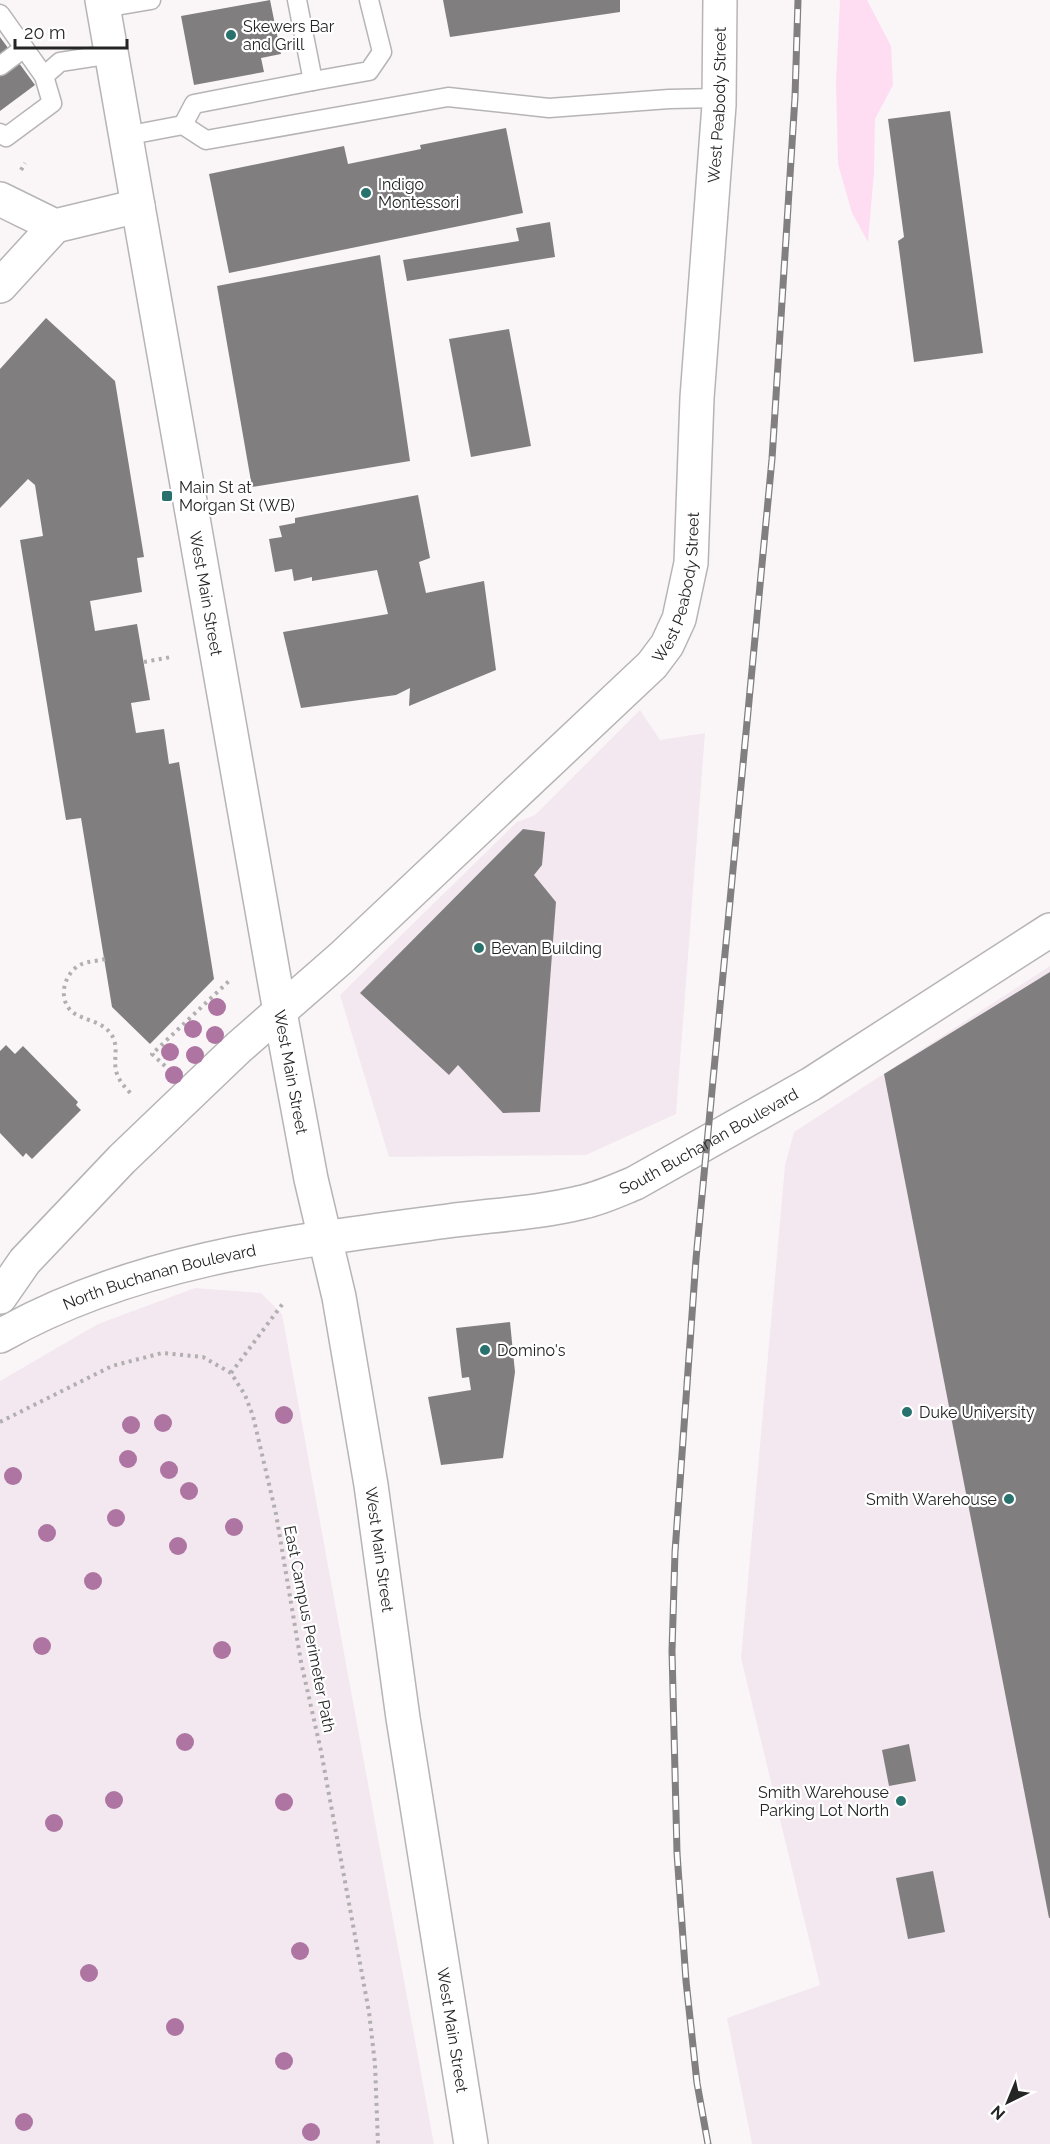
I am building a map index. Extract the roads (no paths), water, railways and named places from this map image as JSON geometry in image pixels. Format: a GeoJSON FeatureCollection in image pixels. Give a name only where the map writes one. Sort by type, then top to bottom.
{"type":"FeatureCollection","features":[{"type":"Feature","properties":{"kind":"street","name":"West Peabody Street"},"geometry":{"type":"LineString","coordinates":[[0,1297],[25,1261],[122,1160],[238,1048],[349,950],[652,665],[667,645],[679,619],[691,563],[697,398],[719,98],[720,0]]}},
{"type":"Feature","properties":{"kind":"street","name":"West Main Street"},"geometry":{"type":"LineString","coordinates":[[103,4],[280,1012],[311,1179],[339,1297],[371,1485],[403,1718],[471,2144]]}},
{"type":"Feature","properties":{"kind":"street"},"geometry":{"type":"LineString","coordinates":[[0,199],[55,226]]}},
{"type":"Feature","properties":{"kind":"street"},"geometry":{"type":"LineString","coordinates":[[0,286],[55,226],[138,206]]}},
{"type":"Feature","properties":{"kind":"street","name":"South Buchanan Boulevard"},"geometry":{"type":"LineString","coordinates":[[326,1239],[534,1211],[583,1202],[625,1187],[811,1084],[1050,930]]}},
{"type":"Feature","properties":{"kind":"street","name":"North Buchanan Boulevard"},"geometry":{"type":"LineString","coordinates":[[0,1336],[70,1304],[141,1276],[193,1262],[326,1239]]}},
{"type":"Feature","properties":{"kind":"lane"},"geometry":{"type":"LineString","coordinates":[[0,7],[8,0]]}},
{"type":"Feature","properties":{"kind":"lane"},"geometry":{"type":"LineString","coordinates":[[103,4],[152,0]]}},
{"type":"Feature","properties":{"kind":"lane"},"geometry":{"type":"LineString","coordinates":[[297,0],[313,81]]}},
{"type":"Feature","properties":{"kind":"lane"},"geometry":{"type":"LineString","coordinates":[[183,125],[194,104],[369,71],[382,52],[369,0]]}},
{"type":"Feature","properties":{"kind":"lane"},"geometry":{"type":"LineString","coordinates":[[0,14],[44,76],[52,103],[6,136],[0,133]]}},
{"type":"Feature","properties":{"kind":"lane"},"geometry":{"type":"LineString","coordinates":[[0,66],[24,48]]}},
{"type":"Feature","properties":{"kind":"lane"},"geometry":{"type":"LineString","coordinates":[[44,76],[60,62],[112,54]]}},
{"type":"Feature","properties":{"kind":"lane"},"geometry":{"type":"LineString","coordinates":[[125,136],[183,125],[206,140],[448,97],[549,108],[669,99],[719,98]]}},
{"type":"Feature","properties":{"kind":"railway"},"geometry":{"type":"LineString","coordinates":[[708,2144],[697,2083],[686,1981],[677,1853],[672,1651],[675,1552],[696,1259],[772,459],[795,97],[798,0]]}},
{"type":"Feature","properties":{"kind":"place","name":"Skewers Bar and Grill"},"geometry":{"type":"Point","coordinates":[231,35]}},
{"type":"Feature","properties":{"kind":"place","name":"Indigo Montessori"},"geometry":{"type":"Point","coordinates":[366,193]}},
{"type":"Feature","properties":{"kind":"place","name":"Main St at Morgan St (WB)"},"geometry":{"type":"Point","coordinates":[167,496]}},
{"type":"Feature","properties":{"kind":"place","name":"Bevan Building"},"geometry":{"type":"Point","coordinates":[479,948]}},
{"type":"Feature","properties":{"kind":"place","name":"Domino's"},"geometry":{"type":"Point","coordinates":[485,1350]}},
{"type":"Feature","properties":{"kind":"place","name":"Duke University"},"geometry":{"type":"Point","coordinates":[907,1412]}},
{"type":"Feature","properties":{"kind":"place","name":"Smith Warehouse"},"geometry":{"type":"Point","coordinates":[1009,1499]}},
{"type":"Feature","properties":{"kind":"place","name":"Smith Warehouse Parking Lot North"},"geometry":{"type":"Point","coordinates":[901,1801]}}]}
